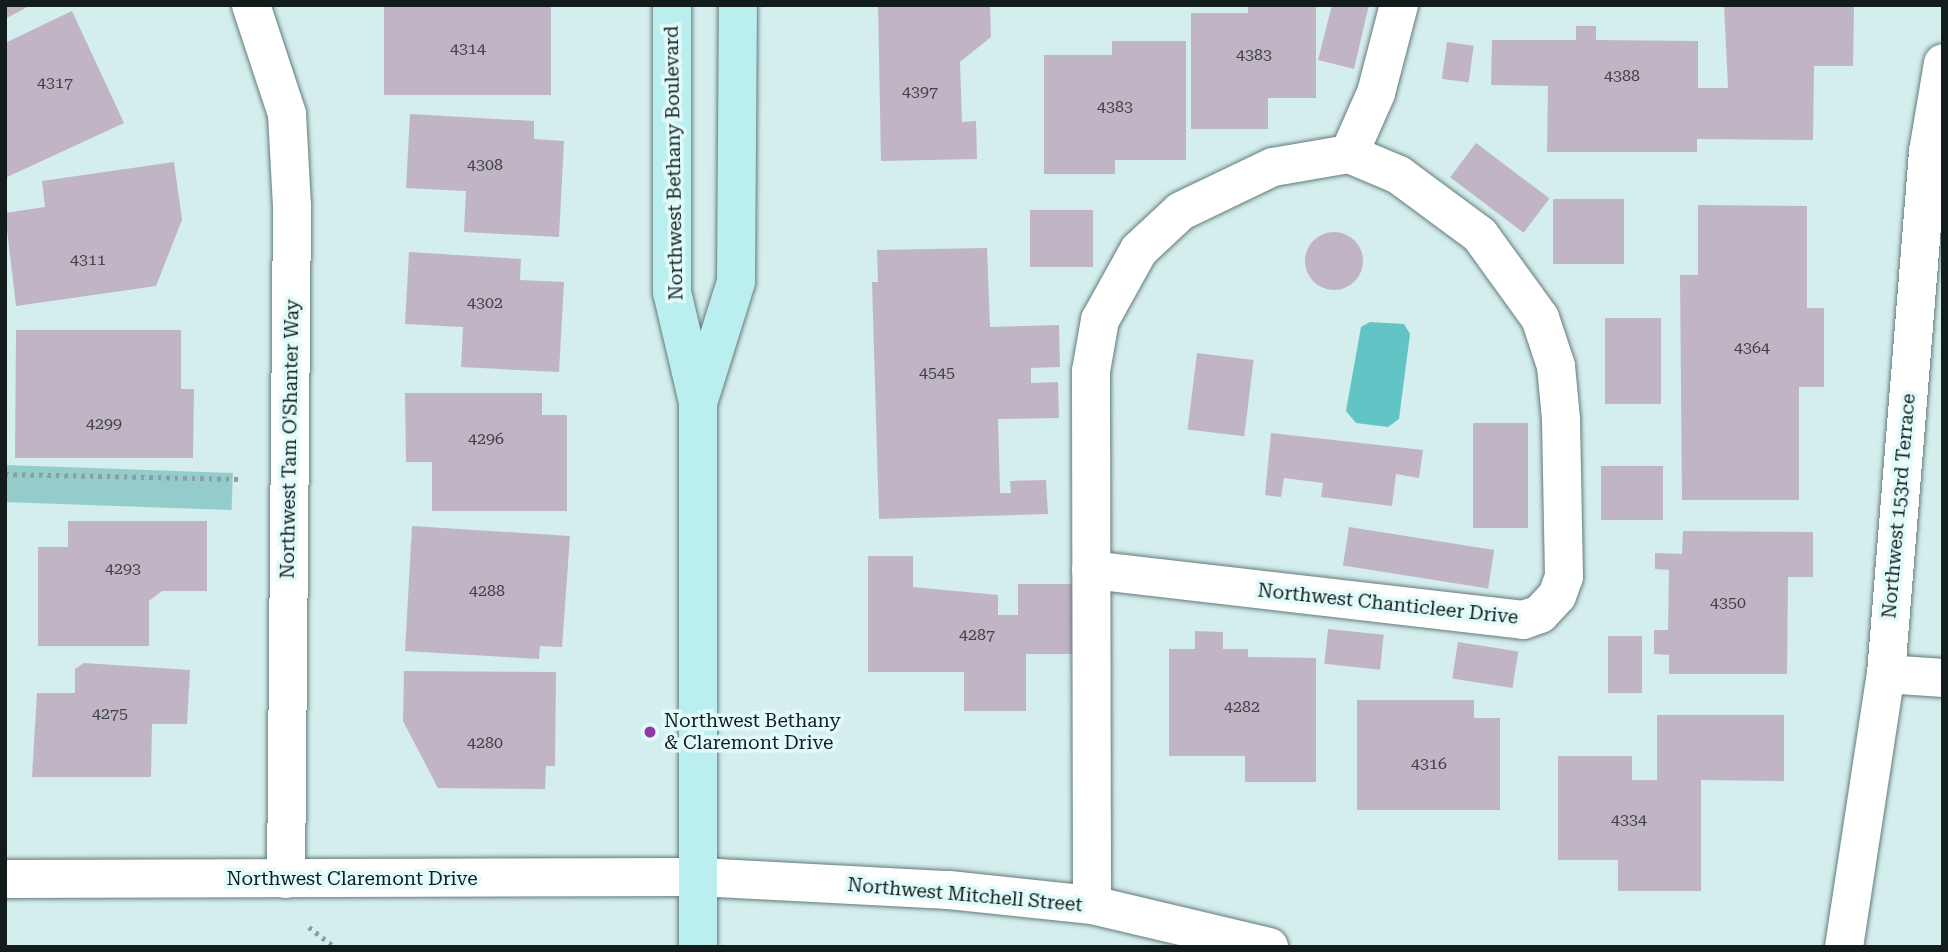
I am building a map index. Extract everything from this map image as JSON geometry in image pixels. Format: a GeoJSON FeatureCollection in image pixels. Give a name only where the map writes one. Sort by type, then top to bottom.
{"type":"FeatureCollection","features":[{"type":"Feature","properties":{"kind":"main road","name":"Northwest Bethany Boulevard"},"geometry":{"type":"LineString","coordinates":[[672,5],[672,292],[698,402],[698,947]]}},
{"type":"Feature","properties":{"kind":"main road","name":"Northwest Bethany Boulevard"},"geometry":{"type":"LineString","coordinates":[[698,402],[736,282],[738,5]]}},
{"type":"Feature","properties":{"kind":"street","name":"Northwest Tam O'Shanter Way"},"geometry":{"type":"LineString","coordinates":[[251,5],[287,114],[289,480],[286,879]]}},
{"type":"Feature","properties":{"kind":"street"},"geometry":{"type":"LineString","coordinates":[[1092,905],[1091,371],[1100,320],[1118,282],[1139,250],[1181,211],[1227,185],[1273,167],[1349,154],[1376,93],[1399,5]]}},
{"type":"Feature","properties":{"kind":"street","name":"Northwest 153rd Terrace"},"geometry":{"type":"LineString","coordinates":[[1844,947],[1886,674],[1928,152],[1943,63]]}},
{"type":"Feature","properties":{"kind":"street","name":"Northwest Chanticleer Drive"},"geometry":{"type":"LineString","coordinates":[[1091,570],[1522,620],[1541,614],[1556,596],[1564,578],[1561,419],[1556,366],[1540,318],[1480,235],[1399,175],[1349,154]]}},
{"type":"Feature","properties":{"kind":"street"},"geometry":{"type":"LineString","coordinates":[[1886,674],[1943,678]]}},
{"type":"Feature","properties":{"kind":"street","name":"Northwest Claremont Drive"},"geometry":{"type":"LineString","coordinates":[[5,879],[698,877]]}},
{"type":"Feature","properties":{"kind":"street","name":"Northwest Mitchell Street"},"geometry":{"type":"LineString","coordinates":[[698,877],[949,890],[1092,905],[1269,947]]}},
{"type":"Feature","properties":{"kind":"path"},"geometry":{"type":"LineString","coordinates":[[5,474],[289,480]]}},
{"type":"Feature","properties":{"kind":"shaded area"},"geometry":{"type":"Polygon","coordinates":[[[1370,322],[1404,324],[1410,334],[1399,419],[1388,427],[1356,423],[1346,411],[1361,327],[1370,322]]]}},
{"type":"Feature","properties":{"kind":"shaded area"},"geometry":{"type":"Polygon","coordinates":[[[5,465],[233,473],[232,510],[5,502],[5,465]]]}},
{"type":"Feature","properties":{"kind":"building"},"geometry":{"type":"Polygon","coordinates":[[[5,5],[31,5],[5,19],[5,5]]]}},
{"type":"Feature","properties":{"kind":"building"},"geometry":{"type":"Polygon","coordinates":[[[384,5],[551,5],[551,95],[384,95],[384,5]]]}},
{"type":"Feature","properties":{"kind":"building"},"geometry":{"type":"Polygon","coordinates":[[[878,5],[990,5],[991,37],[960,62],[962,122],[976,121],[977,159],[881,161],[878,5]]]}},
{"type":"Feature","properties":{"kind":"building"},"geometry":{"type":"Polygon","coordinates":[[[1248,5],[1316,5],[1316,98],[1268,98],[1268,129],[1191,129],[1191,13],[1248,13],[1248,5]]]}},
{"type":"Feature","properties":{"kind":"building"},"geometry":{"type":"Polygon","coordinates":[[[1332,5],[1369,5],[1354,69],[1318,60],[1332,5]]]}},
{"type":"Feature","properties":{"kind":"building"},"geometry":{"type":"Polygon","coordinates":[[[1724,5],[1854,5],[1853,66],[1814,66],[1813,140],[1697,139],[1697,152],[1547,152],[1548,86],[1491,85],[1492,40],[1576,40],[1576,26],[1596,26],[1596,40],[1698,41],[1698,88],[1728,88],[1724,5]]]}},
{"type":"Feature","properties":{"kind":"building"},"geometry":{"type":"Polygon","coordinates":[[[72,11],[124,123],[5,178],[5,43],[72,11]]]}},
{"type":"Feature","properties":{"kind":"building"},"geometry":{"type":"Polygon","coordinates":[[[1112,41],[1186,41],[1186,160],[1115,160],[1115,174],[1044,174],[1044,55],[1112,55],[1112,41]]]}},
{"type":"Feature","properties":{"kind":"building"},"geometry":{"type":"Polygon","coordinates":[[[1447,42],[1474,46],[1469,82],[1442,79],[1447,42]]]}},
{"type":"Feature","properties":{"kind":"building"},"geometry":{"type":"Polygon","coordinates":[[[410,114],[534,121],[534,139],[564,141],[559,237],[464,232],[466,191],[406,188],[410,114]]]}},
{"type":"Feature","properties":{"kind":"building"},"geometry":{"type":"Polygon","coordinates":[[[1476,143],[1549,198],[1524,233],[1450,177],[1476,143]]]}},
{"type":"Feature","properties":{"kind":"building"},"geometry":{"type":"Polygon","coordinates":[[[174,162],[182,220],[156,286],[16,306],[5,213],[45,207],[42,181],[174,162]]]}},
{"type":"Feature","properties":{"kind":"building"},"geometry":{"type":"Polygon","coordinates":[[[1553,199],[1624,199],[1624,264],[1553,264],[1553,199]]]}},
{"type":"Feature","properties":{"kind":"building"},"geometry":{"type":"Polygon","coordinates":[[[1698,205],[1807,206],[1807,308],[1824,308],[1824,387],[1799,387],[1799,500],[1682,500],[1680,275],[1698,275],[1698,205]]]}},
{"type":"Feature","properties":{"kind":"building"},"geometry":{"type":"Polygon","coordinates":[[[1030,210],[1093,210],[1093,267],[1030,267],[1030,210]]]}},
{"type":"Feature","properties":{"kind":"building"},"geometry":{"type":"Polygon","coordinates":[[[1328,232],[1340,232],[1355,240],[1363,255],[1363,267],[1355,282],[1340,290],[1328,290],[1313,282],[1305,267],[1305,255],[1313,240],[1328,232]]]}},
{"type":"Feature","properties":{"kind":"building"},"geometry":{"type":"Polygon","coordinates":[[[987,248],[990,327],[1059,325],[1060,367],[1031,368],[1031,383],[1058,382],[1059,418],[998,419],[1000,493],[1011,493],[1010,481],[1046,480],[1048,514],[879,519],[872,282],[878,282],[877,250],[987,248]]]}},
{"type":"Feature","properties":{"kind":"building"},"geometry":{"type":"Polygon","coordinates":[[[409,252],[521,259],[520,280],[564,282],[559,372],[461,367],[463,327],[405,324],[409,252]]]}},
{"type":"Feature","properties":{"kind":"building"},"geometry":{"type":"Polygon","coordinates":[[[1605,318],[1661,318],[1661,404],[1605,404],[1605,318]]]}},
{"type":"Feature","properties":{"kind":"building"},"geometry":{"type":"Polygon","coordinates":[[[16,330],[181,330],[181,389],[194,389],[193,458],[15,458],[16,330]]]}},
{"type":"Feature","properties":{"kind":"building"},"geometry":{"type":"Polygon","coordinates":[[[1197,353],[1254,360],[1244,436],[1188,429],[1197,353]]]}},
{"type":"Feature","properties":{"kind":"building"},"geometry":{"type":"Polygon","coordinates":[[[405,393],[542,393],[542,415],[567,415],[567,511],[432,511],[432,462],[406,462],[405,393]]]}},
{"type":"Feature","properties":{"kind":"building"},"geometry":{"type":"Polygon","coordinates":[[[1473,423],[1528,423],[1528,528],[1473,528],[1473,423]]]}},
{"type":"Feature","properties":{"kind":"building"},"geometry":{"type":"Polygon","coordinates":[[[1271,433],[1423,450],[1419,478],[1396,474],[1392,506],[1321,497],[1323,483],[1284,478],[1281,497],[1265,495],[1271,433]]]}},
{"type":"Feature","properties":{"kind":"building"},"geometry":{"type":"Polygon","coordinates":[[[1601,466],[1663,466],[1663,520],[1601,520],[1601,466]]]}},
{"type":"Feature","properties":{"kind":"building"},"geometry":{"type":"Polygon","coordinates":[[[68,521],[207,521],[207,591],[162,591],[149,601],[149,646],[38,646],[38,547],[68,547],[68,521]]]}},
{"type":"Feature","properties":{"kind":"building"},"geometry":{"type":"Polygon","coordinates":[[[412,526],[570,536],[562,647],[540,646],[539,659],[405,651],[412,526]]]}},
{"type":"Feature","properties":{"kind":"building"},"geometry":{"type":"Polygon","coordinates":[[[1349,527],[1494,550],[1488,589],[1343,566],[1349,527]]]}},
{"type":"Feature","properties":{"kind":"building"},"geometry":{"type":"Polygon","coordinates":[[[1683,531],[1813,532],[1813,577],[1788,577],[1787,674],[1669,674],[1669,655],[1654,654],[1654,630],[1668,630],[1669,570],[1655,569],[1655,553],[1682,554],[1683,531]]]}},
{"type":"Feature","properties":{"kind":"building"},"geometry":{"type":"Polygon","coordinates":[[[868,556],[913,556],[913,587],[998,595],[998,615],[1018,615],[1018,584],[1086,584],[1085,654],[1026,654],[1026,711],[964,711],[964,672],[868,672],[868,556]]]}},
{"type":"Feature","properties":{"kind":"building"},"geometry":{"type":"Polygon","coordinates":[[[1328,629],[1384,635],[1380,670],[1324,664],[1328,629]]]}},
{"type":"Feature","properties":{"kind":"building"},"geometry":{"type":"Polygon","coordinates":[[[1195,631],[1223,632],[1223,649],[1248,649],[1248,657],[1316,658],[1316,782],[1245,782],[1245,756],[1169,756],[1169,649],[1195,649],[1195,631]]]}},
{"type":"Feature","properties":{"kind":"building"},"geometry":{"type":"Polygon","coordinates":[[[1608,636],[1642,636],[1642,693],[1608,693],[1608,636]]]}},
{"type":"Feature","properties":{"kind":"building"},"geometry":{"type":"Polygon","coordinates":[[[1458,642],[1518,652],[1512,688],[1452,679],[1458,642]]]}},
{"type":"Feature","properties":{"kind":"building"},"geometry":{"type":"Polygon","coordinates":[[[84,663],[190,670],[187,724],[152,724],[151,777],[32,777],[37,693],[75,693],[75,669],[84,663]]]}},
{"type":"Feature","properties":{"kind":"building"},"geometry":{"type":"Polygon","coordinates":[[[404,671],[556,672],[555,766],[546,766],[545,789],[438,788],[403,721],[404,671]]]}},
{"type":"Feature","properties":{"kind":"building"},"geometry":{"type":"Polygon","coordinates":[[[1357,700],[1474,700],[1474,718],[1500,718],[1500,810],[1357,810],[1357,700]]]}},
{"type":"Feature","properties":{"kind":"building"},"geometry":{"type":"Polygon","coordinates":[[[1657,715],[1784,715],[1784,781],[1701,780],[1701,891],[1618,891],[1618,860],[1558,860],[1558,756],[1632,756],[1632,780],[1657,780],[1657,715]]]}},
{"type":"Feature","properties":{"kind":"place","name":"Northwest Bethany & Claremont Drive"},"geometry":{"type":"Point","coordinates":[650,732]}}]}
